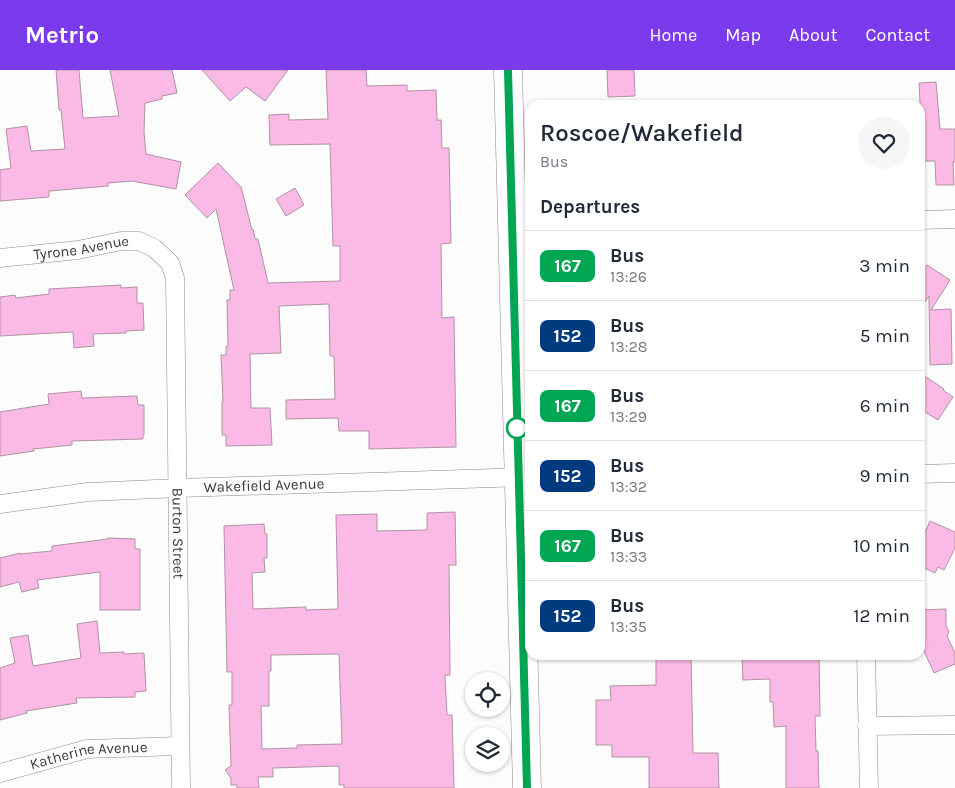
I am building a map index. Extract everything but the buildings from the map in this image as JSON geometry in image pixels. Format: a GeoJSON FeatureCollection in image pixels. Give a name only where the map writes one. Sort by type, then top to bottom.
{"type":"FeatureCollection","features":[{"type":"Feature","properties":{"kind":"main road"},"geometry":{"type":"LineString","coordinates":[[508,70],[524,477],[525,581]]}},
{"type":"Feature","properties":{"kind":"main road"},"geometry":{"type":"LineString","coordinates":[[526,660],[527,788]]}},
{"type":"Feature","properties":{"kind":"street"},"geometry":{"type":"LineString","coordinates":[[925,220],[955,219]]}},
{"type":"Feature","properties":{"kind":"street","name":"Tyrone Avenue"},"geometry":{"type":"LineString","coordinates":[[0,258],[78,250],[122,241],[139,241],[154,248],[170,264],[175,278]]}},
{"type":"Feature","properties":{"kind":"street","name":"Burton Street"},"geometry":{"type":"LineString","coordinates":[[175,278],[179,488],[181,788]]}},
{"type":"Feature","properties":{"kind":"street"},"geometry":{"type":"LineString","coordinates":[[925,474],[955,473]]}},
{"type":"Feature","properties":{"kind":"street","name":"Wakefield Avenue"},"geometry":{"type":"LineString","coordinates":[[0,504],[88,492],[524,477]]}},
{"type":"Feature","properties":{"kind":"street"},"geometry":{"type":"LineString","coordinates":[[866,660],[869,788]]}},
{"type":"Feature","properties":{"kind":"street"},"geometry":{"type":"LineString","coordinates":[[867,726],[955,724]]}},
{"type":"Feature","properties":{"kind":"street","name":"Katherine Avenue"},"geometry":{"type":"LineString","coordinates":[[0,773],[87,749],[180,746]]}},
{"type":"Feature","properties":{"kind":"bus line","name":"167"},"geometry":{"type":"LineString","coordinates":[[508,70],[527,788]]}}]}
